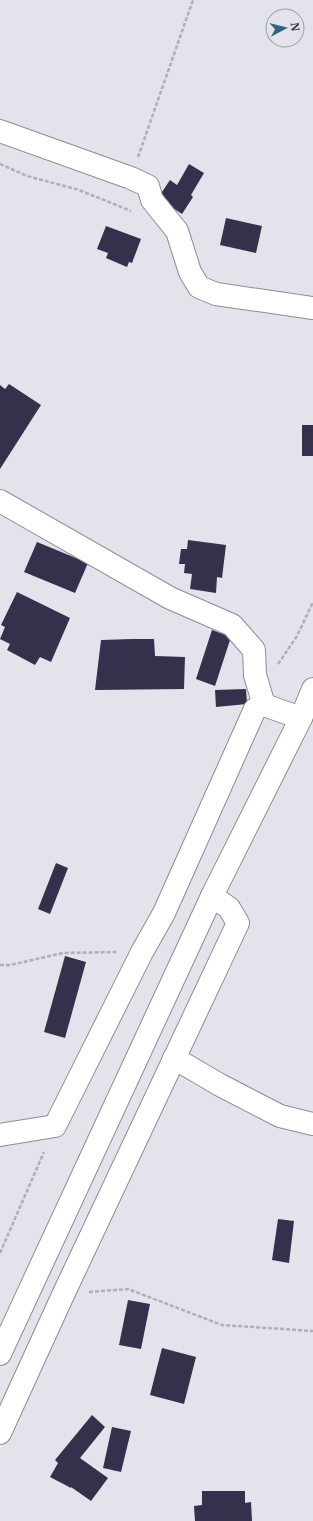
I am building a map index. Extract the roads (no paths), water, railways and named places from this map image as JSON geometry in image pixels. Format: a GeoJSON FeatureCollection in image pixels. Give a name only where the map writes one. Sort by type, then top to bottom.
{"type":"FeatureCollection","features":[{"type":"Feature","properties":{"kind":"street"},"geometry":{"type":"LineString","coordinates":[[0,131],[131,178],[148,186],[152,200],[177,231],[190,272],[199,287],[216,294],[313,308]]}},
{"type":"Feature","properties":{"kind":"street"},"geometry":{"type":"LineString","coordinates":[[0,501],[170,598],[232,626],[254,650],[255,675],[261,698],[164,913],[142,952],[55,1126],[0,1135]]}},
{"type":"Feature","properties":{"kind":"street"},"geometry":{"type":"LineString","coordinates":[[0,1354],[212,896],[301,718],[313,689]]}},
{"type":"Feature","properties":{"kind":"street"},"geometry":{"type":"LineString","coordinates":[[261,698],[301,718]]}},
{"type":"Feature","properties":{"kind":"street"},"geometry":{"type":"LineString","coordinates":[[0,1433],[63,1294],[238,923],[229,908],[212,896]]}},
{"type":"Feature","properties":{"kind":"street"},"geometry":{"type":"LineString","coordinates":[[174,1058],[220,1085],[280,1116],[313,1124]]}}]}
